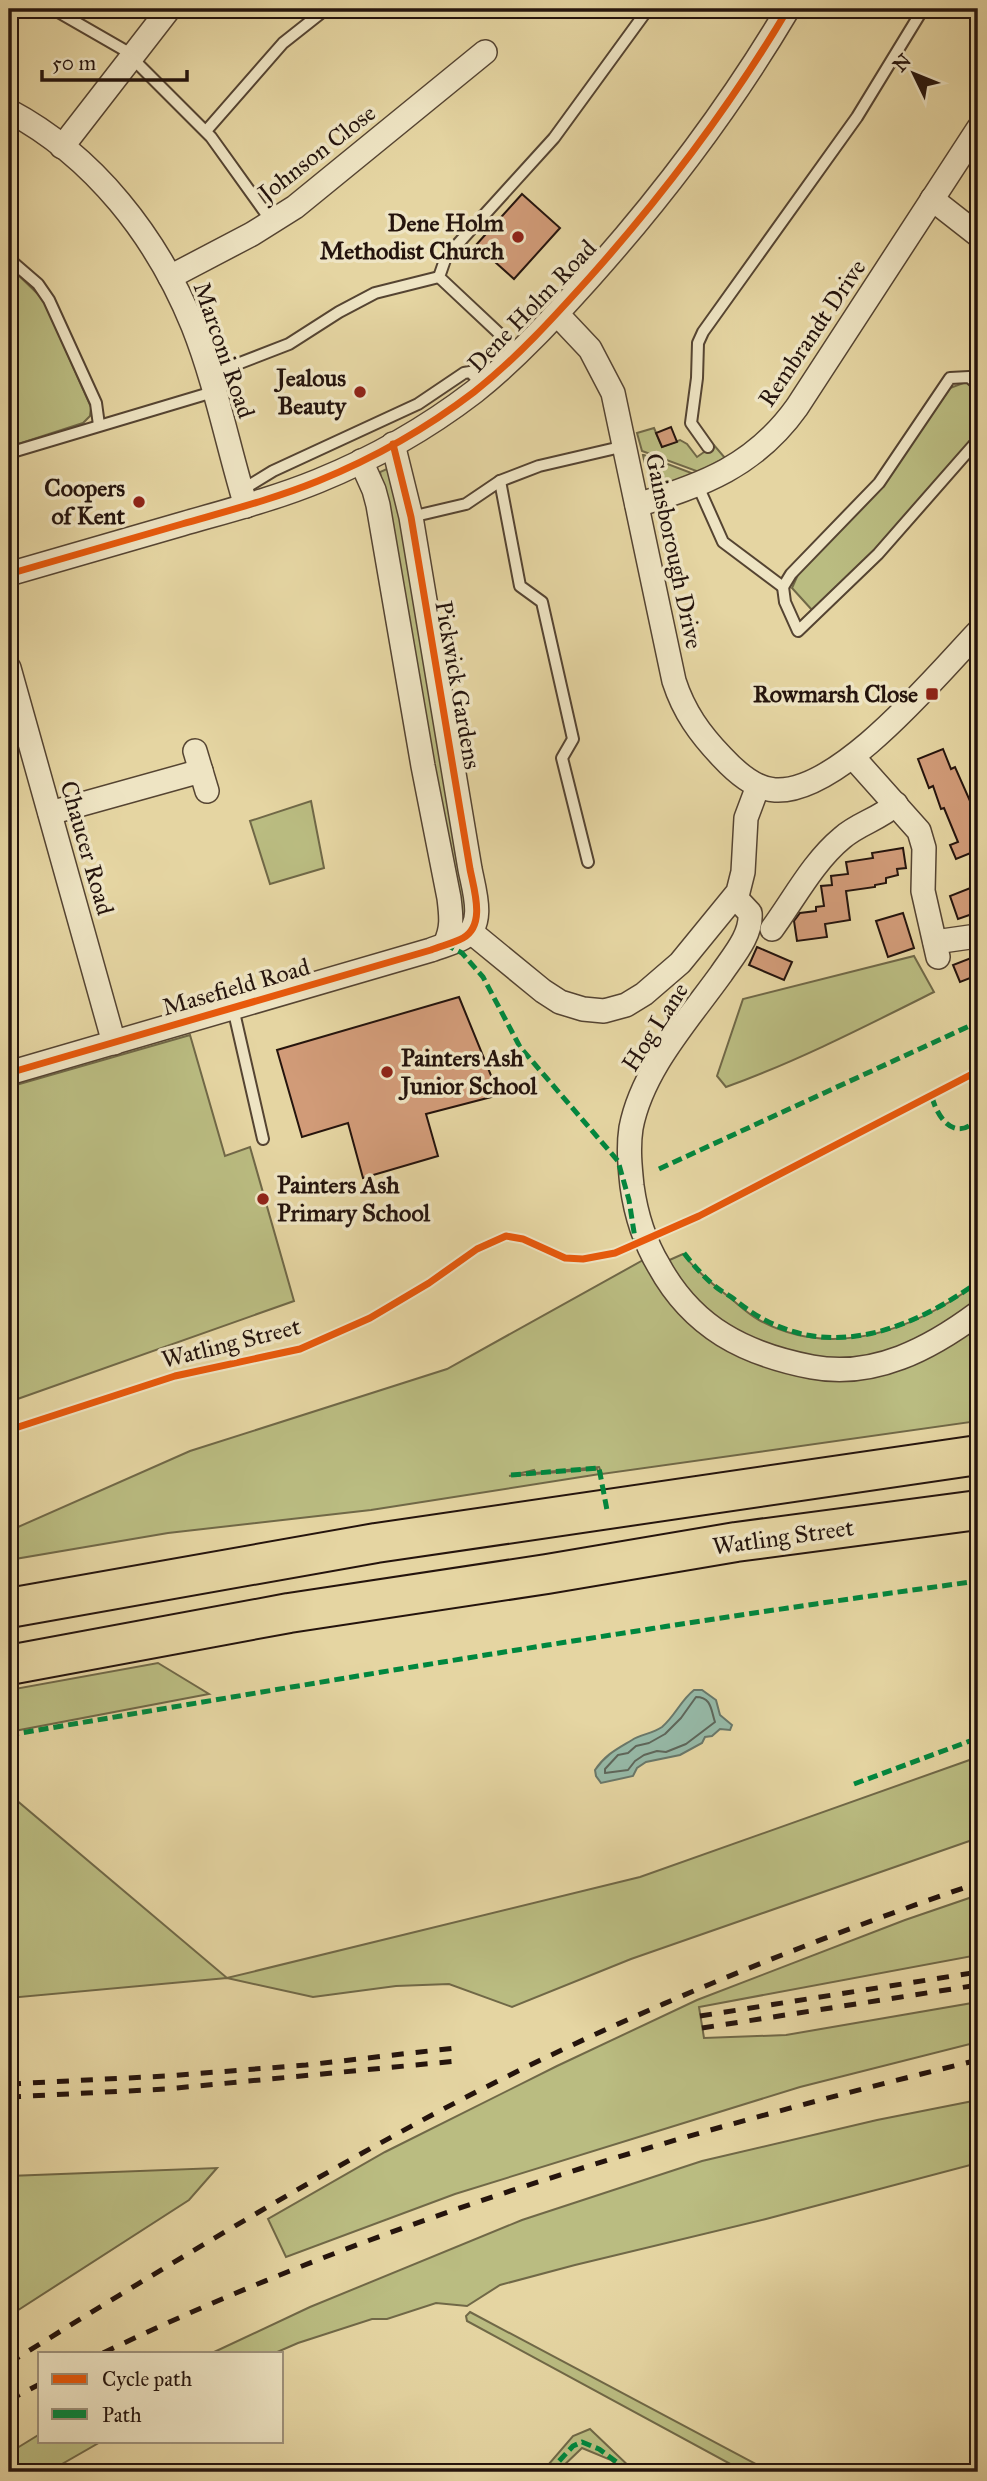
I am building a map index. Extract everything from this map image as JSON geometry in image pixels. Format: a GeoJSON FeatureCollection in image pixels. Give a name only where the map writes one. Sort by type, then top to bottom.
{"type":"FeatureCollection","features":[{"type":"Feature","properties":{"kind":"highway"},"geometry":{"type":"LineString","coordinates":[[9,1608],[376,1543],[978,1455]]}},
{"type":"Feature","properties":{"kind":"highway","name":"Watling Street"},"geometry":{"type":"LineString","coordinates":[[9,1665],[289,1613],[736,1542],[978,1510]]}},
{"type":"Feature","properties":{"kind":"street"},"geometry":{"type":"LineString","coordinates":[[62,147],[169,9]]}},
{"type":"Feature","properties":{"kind":"street","name":"Dene Holm Road"},"geometry":{"type":"LineString","coordinates":[[9,574],[244,498],[319,481],[362,461],[439,417],[483,385],[519,352],[646,213],[746,78],[788,9]]}},
{"type":"Feature","properties":{"kind":"street","name":"Johnson Close"},"geometry":{"type":"LineString","coordinates":[[170,277],[272,222],[304,200],[485,51]]}},
{"type":"Feature","properties":{"kind":"street","name":"Marconi Road"},"geometry":{"type":"LineString","coordinates":[[9,111],[86,167],[148,239],[170,277],[194,329],[244,498]]}},
{"type":"Feature","properties":{"kind":"street","name":"Rembrandt Drive"},"geometry":{"type":"LineString","coordinates":[[637,505],[718,477],[743,461],[791,415],[978,129]]}},
{"type":"Feature","properties":{"kind":"street"},"geometry":{"type":"LineString","coordinates":[[932,200],[978,235]]}},
{"type":"Feature","properties":{"kind":"street","name":"Gainsborough Drive"},"geometry":{"type":"LineString","coordinates":[[556,314],[584,342],[599,364],[613,393],[674,681],[683,707],[701,735],[727,762],[758,786]]}},
{"type":"Feature","properties":{"kind":"street","name":"Pickwick Gardens"},"geometry":{"type":"LineString","coordinates":[[393,444],[411,517],[412,618]]}},
{"type":"Feature","properties":{"kind":"street","name":"Pickwick Gardens"},"geometry":{"type":"LineString","coordinates":[[362,461],[374,490],[412,618],[437,764],[452,918],[446,944]]}},
{"type":"Feature","properties":{"kind":"street"},"geometry":{"type":"LineString","coordinates":[[471,932],[553,998],[574,1007],[604,1011],[618,1008],[635,999],[675,968],[736,897],[744,872],[746,818],[758,786],[778,791],[800,786],[823,777],[853,757],[888,725],[978,632]]}},
{"type":"Feature","properties":{"kind":"street","name":"Chaucer Road"},"geometry":{"type":"LineString","coordinates":[[9,668],[114,1043]]}},
{"type":"Feature","properties":{"kind":"street"},"geometry":{"type":"LineString","coordinates":[[853,757],[916,827],[923,841],[923,891],[936,949],[970,937]]}},
{"type":"Feature","properties":{"kind":"street","name":"Pickwick Gardens"},"geometry":{"type":"LineString","coordinates":[[437,764],[477,907],[476,921],[471,932]]}},
{"type":"Feature","properties":{"kind":"street"},"geometry":{"type":"LineString","coordinates":[[50,813],[201,771]]}},
{"type":"Feature","properties":{"kind":"street"},"geometry":{"type":"LineString","coordinates":[[772,929],[835,844],[857,826],[879,818],[896,804]]}},
{"type":"Feature","properties":{"kind":"street","name":"Hog Lane"},"geometry":{"type":"LineString","coordinates":[[736,897],[750,913],[748,932],[667,1050],[646,1086],[632,1124],[629,1145],[636,1210],[646,1241],[674,1291],[706,1324],[738,1345],[814,1368],[865,1368],[889,1362],[938,1340],[978,1313]]}},
{"type":"Feature","properties":{"kind":"street","name":"Masefield Road"},"geometry":{"type":"LineString","coordinates":[[9,1073],[431,950],[462,939],[471,932]]}},
{"type":"Feature","properties":{"kind":"lane"},"geometry":{"type":"LineString","coordinates":[[53,9],[132,56],[206,131],[272,222]]}},
{"type":"Feature","properties":{"kind":"lane"},"geometry":{"type":"LineString","coordinates":[[206,131],[283,43],[326,9]]}},
{"type":"Feature","properties":{"kind":"lane"},"geometry":{"type":"LineString","coordinates":[[439,277],[446,257],[554,138],[648,9]]}},
{"type":"Feature","properties":{"kind":"lane"},"geometry":{"type":"LineString","coordinates":[[708,447],[691,423],[699,339],[857,117],[923,9]]}},
{"type":"Feature","properties":{"kind":"lane"},"geometry":{"type":"LineString","coordinates":[[9,259],[38,284],[49,300],[96,403],[99,425]]}},
{"type":"Feature","properties":{"kind":"lane"},"geometry":{"type":"LineString","coordinates":[[439,277],[519,352]]}},
{"type":"Feature","properties":{"kind":"lane"},"geometry":{"type":"LineString","coordinates":[[9,453],[99,425],[211,383],[289,344],[375,293],[439,277]]}},
{"type":"Feature","properties":{"kind":"lane"},"geometry":{"type":"LineString","coordinates":[[244,498],[273,471],[410,409],[467,371],[483,385]]}},
{"type":"Feature","properties":{"kind":"lane"},"geometry":{"type":"LineString","coordinates":[[978,385],[969,377],[950,378],[879,483],[791,573],[783,587],[785,602],[798,631],[878,554],[978,440]]}},
{"type":"Feature","properties":{"kind":"lane"},"geometry":{"type":"LineString","coordinates":[[411,517],[466,504],[500,481],[539,467],[626,446]]}},
{"type":"Feature","properties":{"kind":"lane"},"geometry":{"type":"LineString","coordinates":[[500,481],[520,586],[542,602],[573,739],[562,758],[588,862]]}},
{"type":"Feature","properties":{"kind":"lane"},"geometry":{"type":"LineString","coordinates":[[698,486],[723,542],[770,580],[783,587]]}},
{"type":"Feature","properties":{"kind":"lane"},"geometry":{"type":"LineString","coordinates":[[233,1008],[264,1139]]}},
{"type":"Feature","properties":{"kind":"green space"},"geometry":{"type":"Polygon","coordinates":[[[9,266],[43,299],[91,407],[90,416],[83,423],[9,447],[9,266]]]}},
{"type":"Feature","properties":{"kind":"green space"},"geometry":{"type":"Polygon","coordinates":[[[966,382],[978,392],[978,435],[876,552],[812,610],[792,588],[800,570],[882,487],[950,388],[966,382]]]}},
{"type":"Feature","properties":{"kind":"green space"},"geometry":{"type":"Polygon","coordinates":[[[654,428],[662,447],[680,440],[687,444],[697,457],[714,445],[725,458],[699,472],[642,451],[637,433],[654,428]]]}},
{"type":"Feature","properties":{"kind":"green space"},"geometry":{"type":"Polygon","coordinates":[[[643,455],[694,474],[668,482],[655,479],[646,466],[643,455]]]}},
{"type":"Feature","properties":{"kind":"green space"},"geometry":{"type":"Polygon","coordinates":[[[396,465],[474,914],[459,915],[380,472],[396,465]]]}},
{"type":"Feature","properties":{"kind":"green space"},"geometry":{"type":"Polygon","coordinates":[[[311,801],[324,868],[270,884],[250,821],[311,801]]]}},
{"type":"Feature","properties":{"kind":"green space"},"geometry":{"type":"Polygon","coordinates":[[[914,956],[934,992],[753,1077],[726,1087],[717,1076],[743,999],[914,956]]]}},
{"type":"Feature","properties":{"kind":"green space"},"geometry":{"type":"Polygon","coordinates":[[[190,1035],[225,1156],[250,1147],[294,1301],[9,1402],[9,1087],[190,1035]]]}},
{"type":"Feature","properties":{"kind":"green space"},"geometry":{"type":"Polygon","coordinates":[[[683,1254],[704,1277],[755,1318],[787,1332],[816,1338],[845,1338],[901,1326],[928,1314],[978,1283],[978,1307],[899,1353],[818,1363],[718,1326],[665,1262],[683,1254]]]}},
{"type":"Feature","properties":{"kind":"green space"},"geometry":{"type":"Polygon","coordinates":[[[645,1259],[702,1329],[870,1373],[978,1317],[978,1421],[602,1474],[599,1467],[535,1473],[534,1470],[509,1476],[597,1469],[600,1474],[371,1510],[168,1533],[9,1560],[9,1531],[190,1451],[447,1369],[645,1259]]]}},
{"type":"Feature","properties":{"kind":"green space"},"geometry":{"type":"Polygon","coordinates":[[[158,1663],[209,1694],[9,1732],[9,1690],[158,1663]]]}},
{"type":"Feature","properties":{"kind":"green space"},"geometry":{"type":"Polygon","coordinates":[[[978,1757],[978,1838],[631,1959],[512,2007],[449,1984],[396,1986],[313,1997],[227,1978],[640,1877],[978,1757]]]}},
{"type":"Feature","properties":{"kind":"green space"},"geometry":{"type":"Polygon","coordinates":[[[9,1794],[227,1978],[9,1998],[9,1794]]]}},
{"type":"Feature","properties":{"kind":"green space"},"geometry":{"type":"Polygon","coordinates":[[[978,1895],[978,1955],[699,2007],[704,2038],[786,2035],[978,2002],[978,2042],[800,2087],[455,2194],[286,2257],[268,2219],[385,2152],[697,2000],[905,1920],[978,1895]]]}},
{"type":"Feature","properties":{"kind":"green space"},"geometry":{"type":"Polygon","coordinates":[[[978,2100],[978,2163],[500,2285],[467,2306],[436,2303],[387,2319],[372,2319],[277,2352],[214,2352],[310,2307],[522,2220],[702,2161],[877,2120],[978,2100]]]}},
{"type":"Feature","properties":{"kind":"green space"},"geometry":{"type":"Polygon","coordinates":[[[217,2168],[189,2200],[9,2316],[9,2176],[217,2168]]]}},
{"type":"Feature","properties":{"kind":"green space"},"geometry":{"type":"Polygon","coordinates":[[[470,2312],[771,2472],[745,2472],[467,2321],[466,2316],[470,2312]]]}},
{"type":"Feature","properties":{"kind":"green space"},"geometry":{"type":"Polygon","coordinates":[[[590,2429],[635,2472],[625,2472],[611,2460],[582,2448],[557,2472],[542,2472],[573,2436],[590,2429]]]}},
{"type":"Feature","properties":{"kind":"green space"},"geometry":{"type":"Polygon","coordinates":[[[38,2435],[38,2442],[100,2442],[48,2472],[9,2472],[9,2453],[38,2435]]]}},
{"type":"Feature","properties":{"kind":"water"},"geometry":{"type":"Polygon","coordinates":[[[694,1690],[702,1690],[716,1700],[720,1715],[732,1725],[730,1730],[720,1729],[680,1755],[646,1762],[637,1768],[633,1776],[601,1783],[595,1770],[603,1760],[635,1738],[662,1727],[694,1690]]]}},
{"type":"Feature","properties":{"kind":"building","name":"Dene Holm Methodist Church"},"geometry":{"type":"Polygon","coordinates":[[[522,194],[560,228],[514,279],[476,245],[522,194]]]}},
{"type":"Feature","properties":{"kind":"building"},"geometry":{"type":"Polygon","coordinates":[[[671,427],[677,442],[662,447],[656,433],[671,427]]]}},
{"type":"Feature","properties":{"kind":"building"},"geometry":{"type":"Polygon","coordinates":[[[943,749],[951,769],[955,767],[978,819],[978,850],[956,859],[950,845],[958,842],[933,786],[929,788],[918,759],[943,749]]]}},
{"type":"Feature","properties":{"kind":"building"},"geometry":{"type":"Polygon","coordinates":[[[903,848],[906,868],[897,869],[898,875],[886,878],[886,883],[875,887],[846,891],[850,920],[825,924],[827,937],[797,941],[794,921],[800,913],[816,911],[816,907],[824,906],[821,886],[832,885],[831,876],[848,874],[846,862],[873,858],[872,853],[903,848]]]}},
{"type":"Feature","properties":{"kind":"building"},"geometry":{"type":"Polygon","coordinates":[[[978,885],[978,912],[958,919],[950,896],[978,885]]]}},
{"type":"Feature","properties":{"kind":"building"},"geometry":{"type":"Polygon","coordinates":[[[903,913],[914,948],[888,957],[876,921],[903,913]]]}},
{"type":"Feature","properties":{"kind":"building"},"geometry":{"type":"Polygon","coordinates":[[[757,947],[792,962],[784,980],[749,965],[757,947]]]}},
{"type":"Feature","properties":{"kind":"building"},"geometry":{"type":"Polygon","coordinates":[[[971,958],[978,975],[960,982],[953,965],[971,958]]]}},
{"type":"Feature","properties":{"kind":"building","name":"Painters Ash Junior School"},"geometry":{"type":"Polygon","coordinates":[[[459,997],[499,1095],[426,1114],[438,1156],[363,1178],[348,1123],[302,1137],[277,1050],[459,997]]]}},
{"type":"Feature","properties":{"kind":"railway"},"geometry":{"type":"LineString","coordinates":[[9,2363],[272,2205],[378,2144],[498,2081],[701,1988],[838,1933],[978,1883]]}},
{"type":"Feature","properties":{"kind":"railway"},"geometry":{"type":"LineString","coordinates":[[700,2016],[978,1972]]}},
{"type":"Feature","properties":{"kind":"railway"},"geometry":{"type":"LineString","coordinates":[[702,2028],[978,1985]]}},
{"type":"Feature","properties":{"kind":"railway"},"geometry":{"type":"LineString","coordinates":[[9,2084],[306,2065],[455,2048]]}},
{"type":"Feature","properties":{"kind":"railway"},"geometry":{"type":"LineString","coordinates":[[105,2352],[208,2305],[315,2261],[533,2184],[643,2149],[978,2060]]}},
{"type":"Feature","properties":{"kind":"railway"},"geometry":{"type":"LineString","coordinates":[[9,2097],[166,2089],[457,2061]]}},
{"type":"Feature","properties":{"kind":"railway"},"geometry":{"type":"LineString","coordinates":[[9,2400],[38,2385]]}},
{"type":"Feature","properties":{"kind":"marked path"},"geometry":{"type":"LineString","coordinates":[[445,944],[462,953],[483,977],[520,1047],[618,1161],[629,1200],[636,1245]]}},
{"type":"Feature","properties":{"kind":"marked path"},"geometry":{"type":"LineString","coordinates":[[659,1169],[978,1022]]}},
{"type":"Feature","properties":{"kind":"marked path"},"geometry":{"type":"LineString","coordinates":[[932,1097],[939,1114],[949,1126],[963,1128],[978,1118]]}},
{"type":"Feature","properties":{"kind":"marked path"},"geometry":{"type":"LineString","coordinates":[[684,1253],[716,1287],[764,1320],[795,1332],[826,1337],[858,1336],[888,1329],[919,1317],[978,1282]]}},
{"type":"Feature","properties":{"kind":"marked path"},"geometry":{"type":"LineString","coordinates":[[511,1475],[599,1468],[607,1510]]}},
{"type":"Feature","properties":{"kind":"marked path"},"geometry":{"type":"LineString","coordinates":[[9,1735],[614,1635],[978,1581]]}},
{"type":"Feature","properties":{"kind":"marked path"},"geometry":{"type":"LineString","coordinates":[[854,1784],[978,1738]]}},
{"type":"Feature","properties":{"kind":"marked path"},"geometry":{"type":"LineString","coordinates":[[549,2472],[573,2446],[582,2442],[599,2449],[630,2472]]}},
{"type":"Feature","properties":{"kind":"cycle path"},"geometry":{"type":"LineString","coordinates":[[9,574],[301,487],[379,453],[474,392],[520,351],[563,307],[671,181],[744,80],[788,9]]}},
{"type":"Feature","properties":{"kind":"cycle path"},"geometry":{"type":"LineString","coordinates":[[9,1073],[431,950],[459,940],[470,932],[476,916],[476,897],[411,517],[393,444]]}},
{"type":"Feature","properties":{"kind":"cycle path"},"geometry":{"type":"LineString","coordinates":[[9,1430],[175,1376],[300,1349],[370,1318],[429,1283],[477,1249],[506,1236],[523,1239],[565,1258],[583,1259],[615,1253],[699,1216],[978,1071]]}},
{"type":"Feature","properties":{"kind":"place","name":"Dene Holm Methodist Church"},"geometry":{"type":"Point","coordinates":[518,237]}},
{"type":"Feature","properties":{"kind":"place","name":"Jealous Beauty"},"geometry":{"type":"Point","coordinates":[360,392]}},
{"type":"Feature","properties":{"kind":"place","name":"Coopers of Kent"},"geometry":{"type":"Point","coordinates":[139,502]}},
{"type":"Feature","properties":{"kind":"place","name":"Rowmarsh Close"},"geometry":{"type":"Point","coordinates":[932,694]}},
{"type":"Feature","properties":{"kind":"place","name":"Painters Ash Junior School"},"geometry":{"type":"Point","coordinates":[387,1072]}},
{"type":"Feature","properties":{"kind":"place","name":"Painters Ash Primary School"},"geometry":{"type":"Point","coordinates":[263,1199]}}]}
